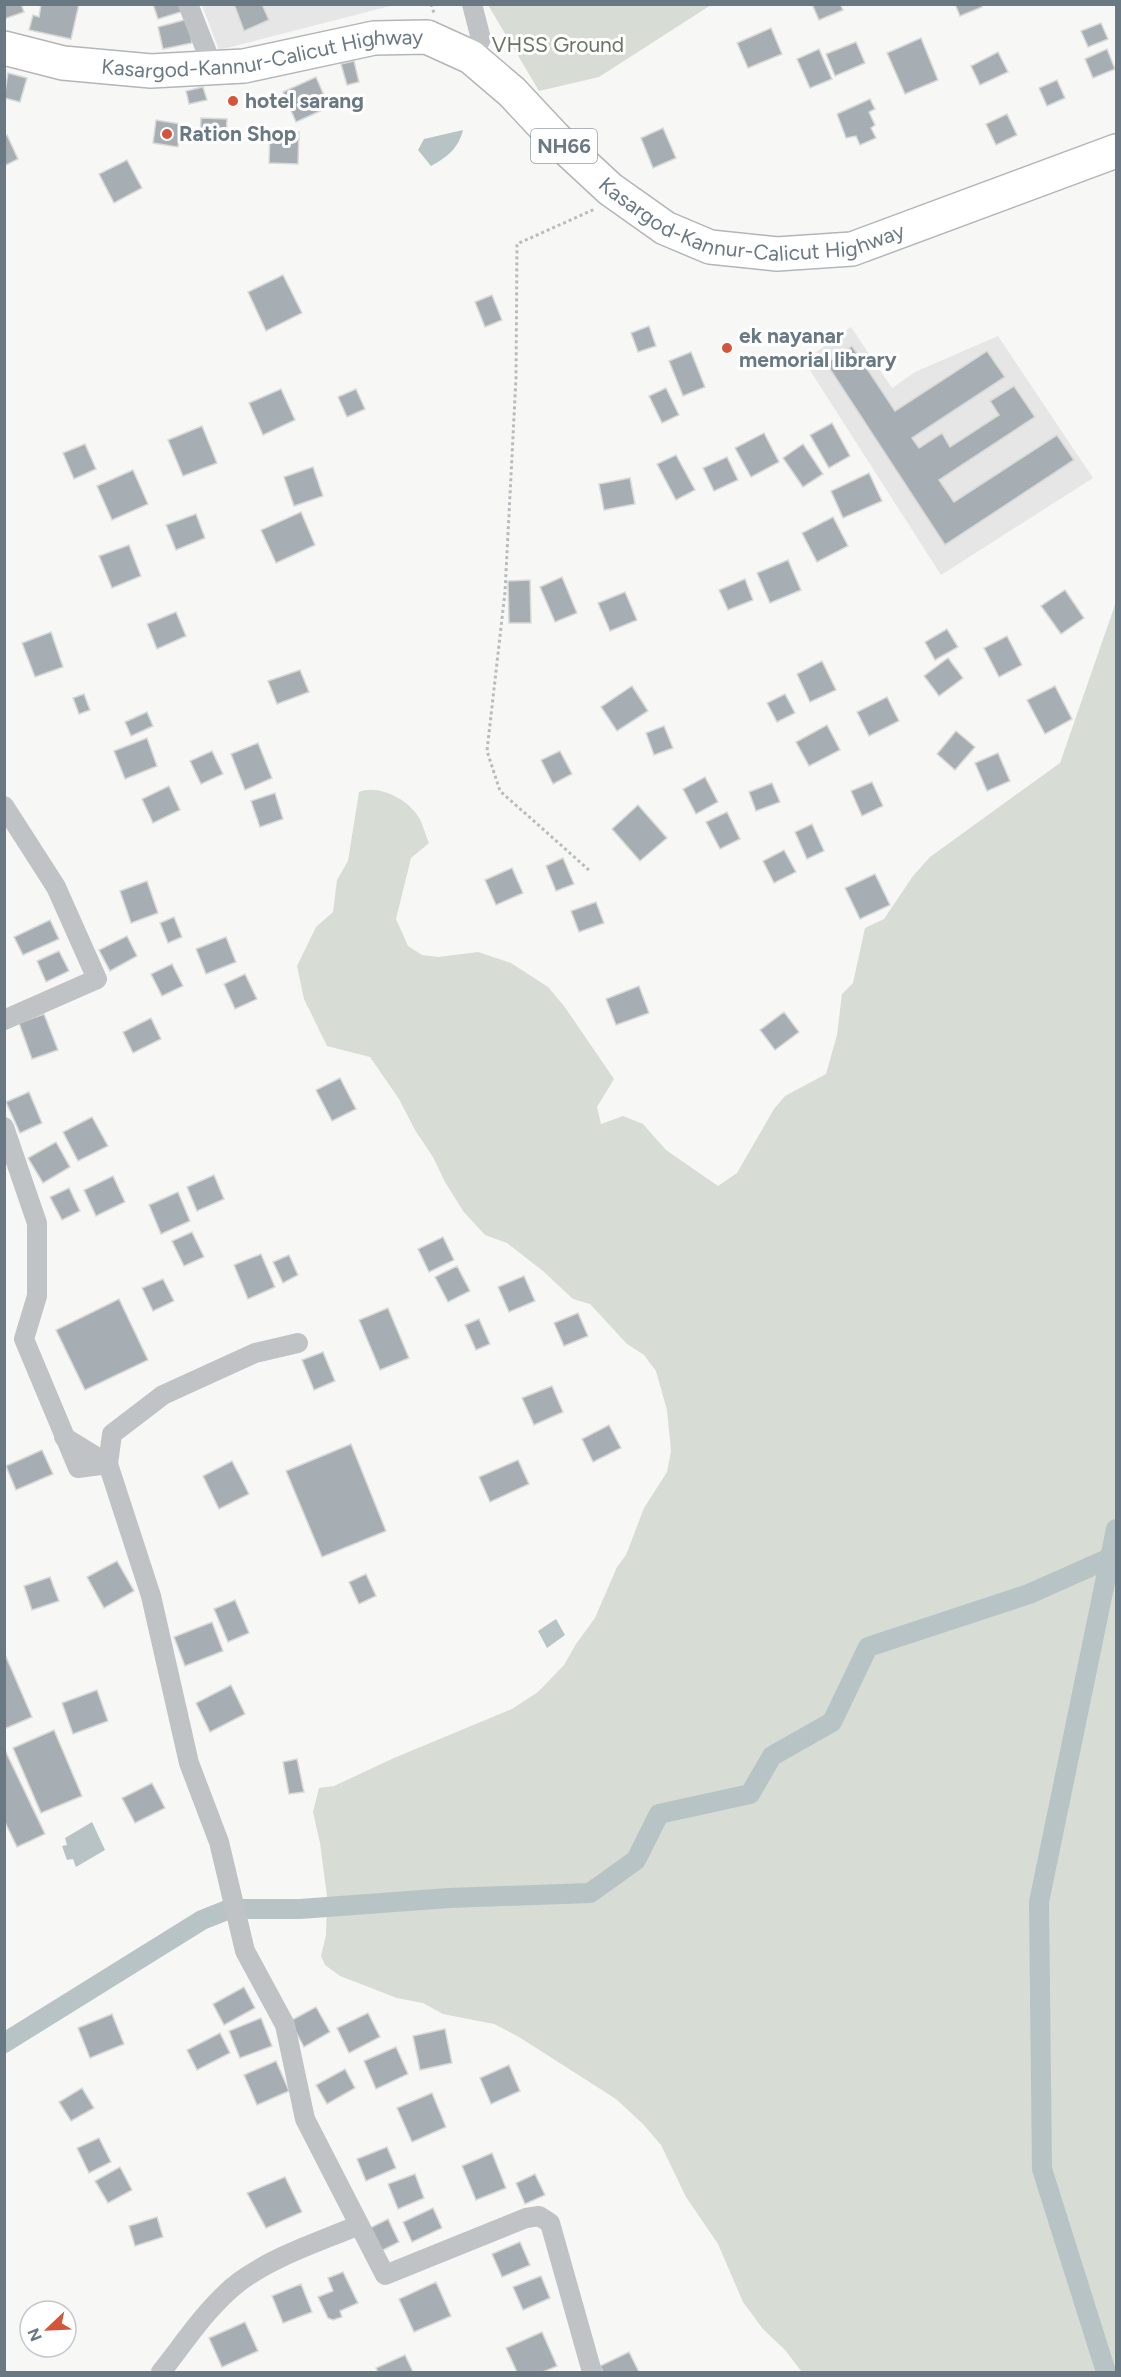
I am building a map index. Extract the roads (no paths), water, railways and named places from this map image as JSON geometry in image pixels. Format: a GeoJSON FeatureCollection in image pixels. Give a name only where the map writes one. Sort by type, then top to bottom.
{"type":"FeatureCollection","features":[{"type":"Feature","properties":{"kind":"highway","name":"Kasargod-Kannur-Calicut Highway"},"geometry":{"type":"LineString","coordinates":[[4,48],[63,63],[151,71],[244,66],[385,38],[427,37],[471,57],[512,92],[555,138],[610,189],[665,228],[710,247],[777,254],[852,249],[1116,151]]}},
{"type":"Feature","properties":{"kind":"street"},"geometry":{"type":"LineString","coordinates":[[188,4],[213,68]]}},
{"type":"Feature","properties":{"kind":"street"},"geometry":{"type":"LineString","coordinates":[[471,57],[480,39],[472,4]]}},
{"type":"Feature","properties":{"kind":"street"},"geometry":{"type":"LineString","coordinates":[[4,806],[56,887],[97,979],[4,1020]]}},
{"type":"Feature","properties":{"kind":"street"},"geometry":{"type":"LineString","coordinates":[[4,1127],[36,1223],[37,1296],[24,1339],[78,1468],[108,1464]]}},
{"type":"Feature","properties":{"kind":"street"},"geometry":{"type":"LineString","coordinates":[[298,1343],[255,1353],[163,1395],[112,1434],[108,1464],[151,1596],[189,1764],[219,1842],[245,1951],[285,2025],[305,2119],[385,2275],[526,2218],[539,2216],[550,2223],[592,2373]]}},
{"type":"Feature","properties":{"kind":"street"},"geometry":{"type":"LineString","coordinates":[[161,2373],[208,2313],[238,2283],[270,2263],[359,2225]]}},
{"type":"Feature","properties":{"kind":"waterway"},"geometry":{"type":"LineString","coordinates":[[1106,2372],[1042,2169],[1039,1902],[1116,1529]]}},
{"type":"Feature","properties":{"kind":"waterway"},"geometry":{"type":"LineString","coordinates":[[242,1909],[300,1909],[449,1898],[590,1893],[636,1860],[659,1814],[750,1794],[772,1756],[832,1722],[868,1647],[1029,1594],[1110,1558]]}},
{"type":"Feature","properties":{"kind":"waterway"},"geometry":{"type":"LineString","coordinates":[[250,1908],[278,1910]]}},
{"type":"Feature","properties":{"kind":"waterway"},"geometry":{"type":"LineString","coordinates":[[4,2043],[202,1920],[227,1910]]}},
{"type":"Feature","properties":{"kind":"place","name":"hotel sarang"},"geometry":{"type":"Point","coordinates":[233,101]}},
{"type":"Feature","properties":{"kind":"place","name":"Ration Shop"},"geometry":{"type":"Point","coordinates":[167,134]}},
{"type":"Feature","properties":{"kind":"place","name":"ek nayanar memorial library"},"geometry":{"type":"Point","coordinates":[727,348]}},
{"type":"Feature","properties":{"kind":"park label","name":"VHSS Ground"},"geometry":{"type":"Point","coordinates":[558,45]}}]}
